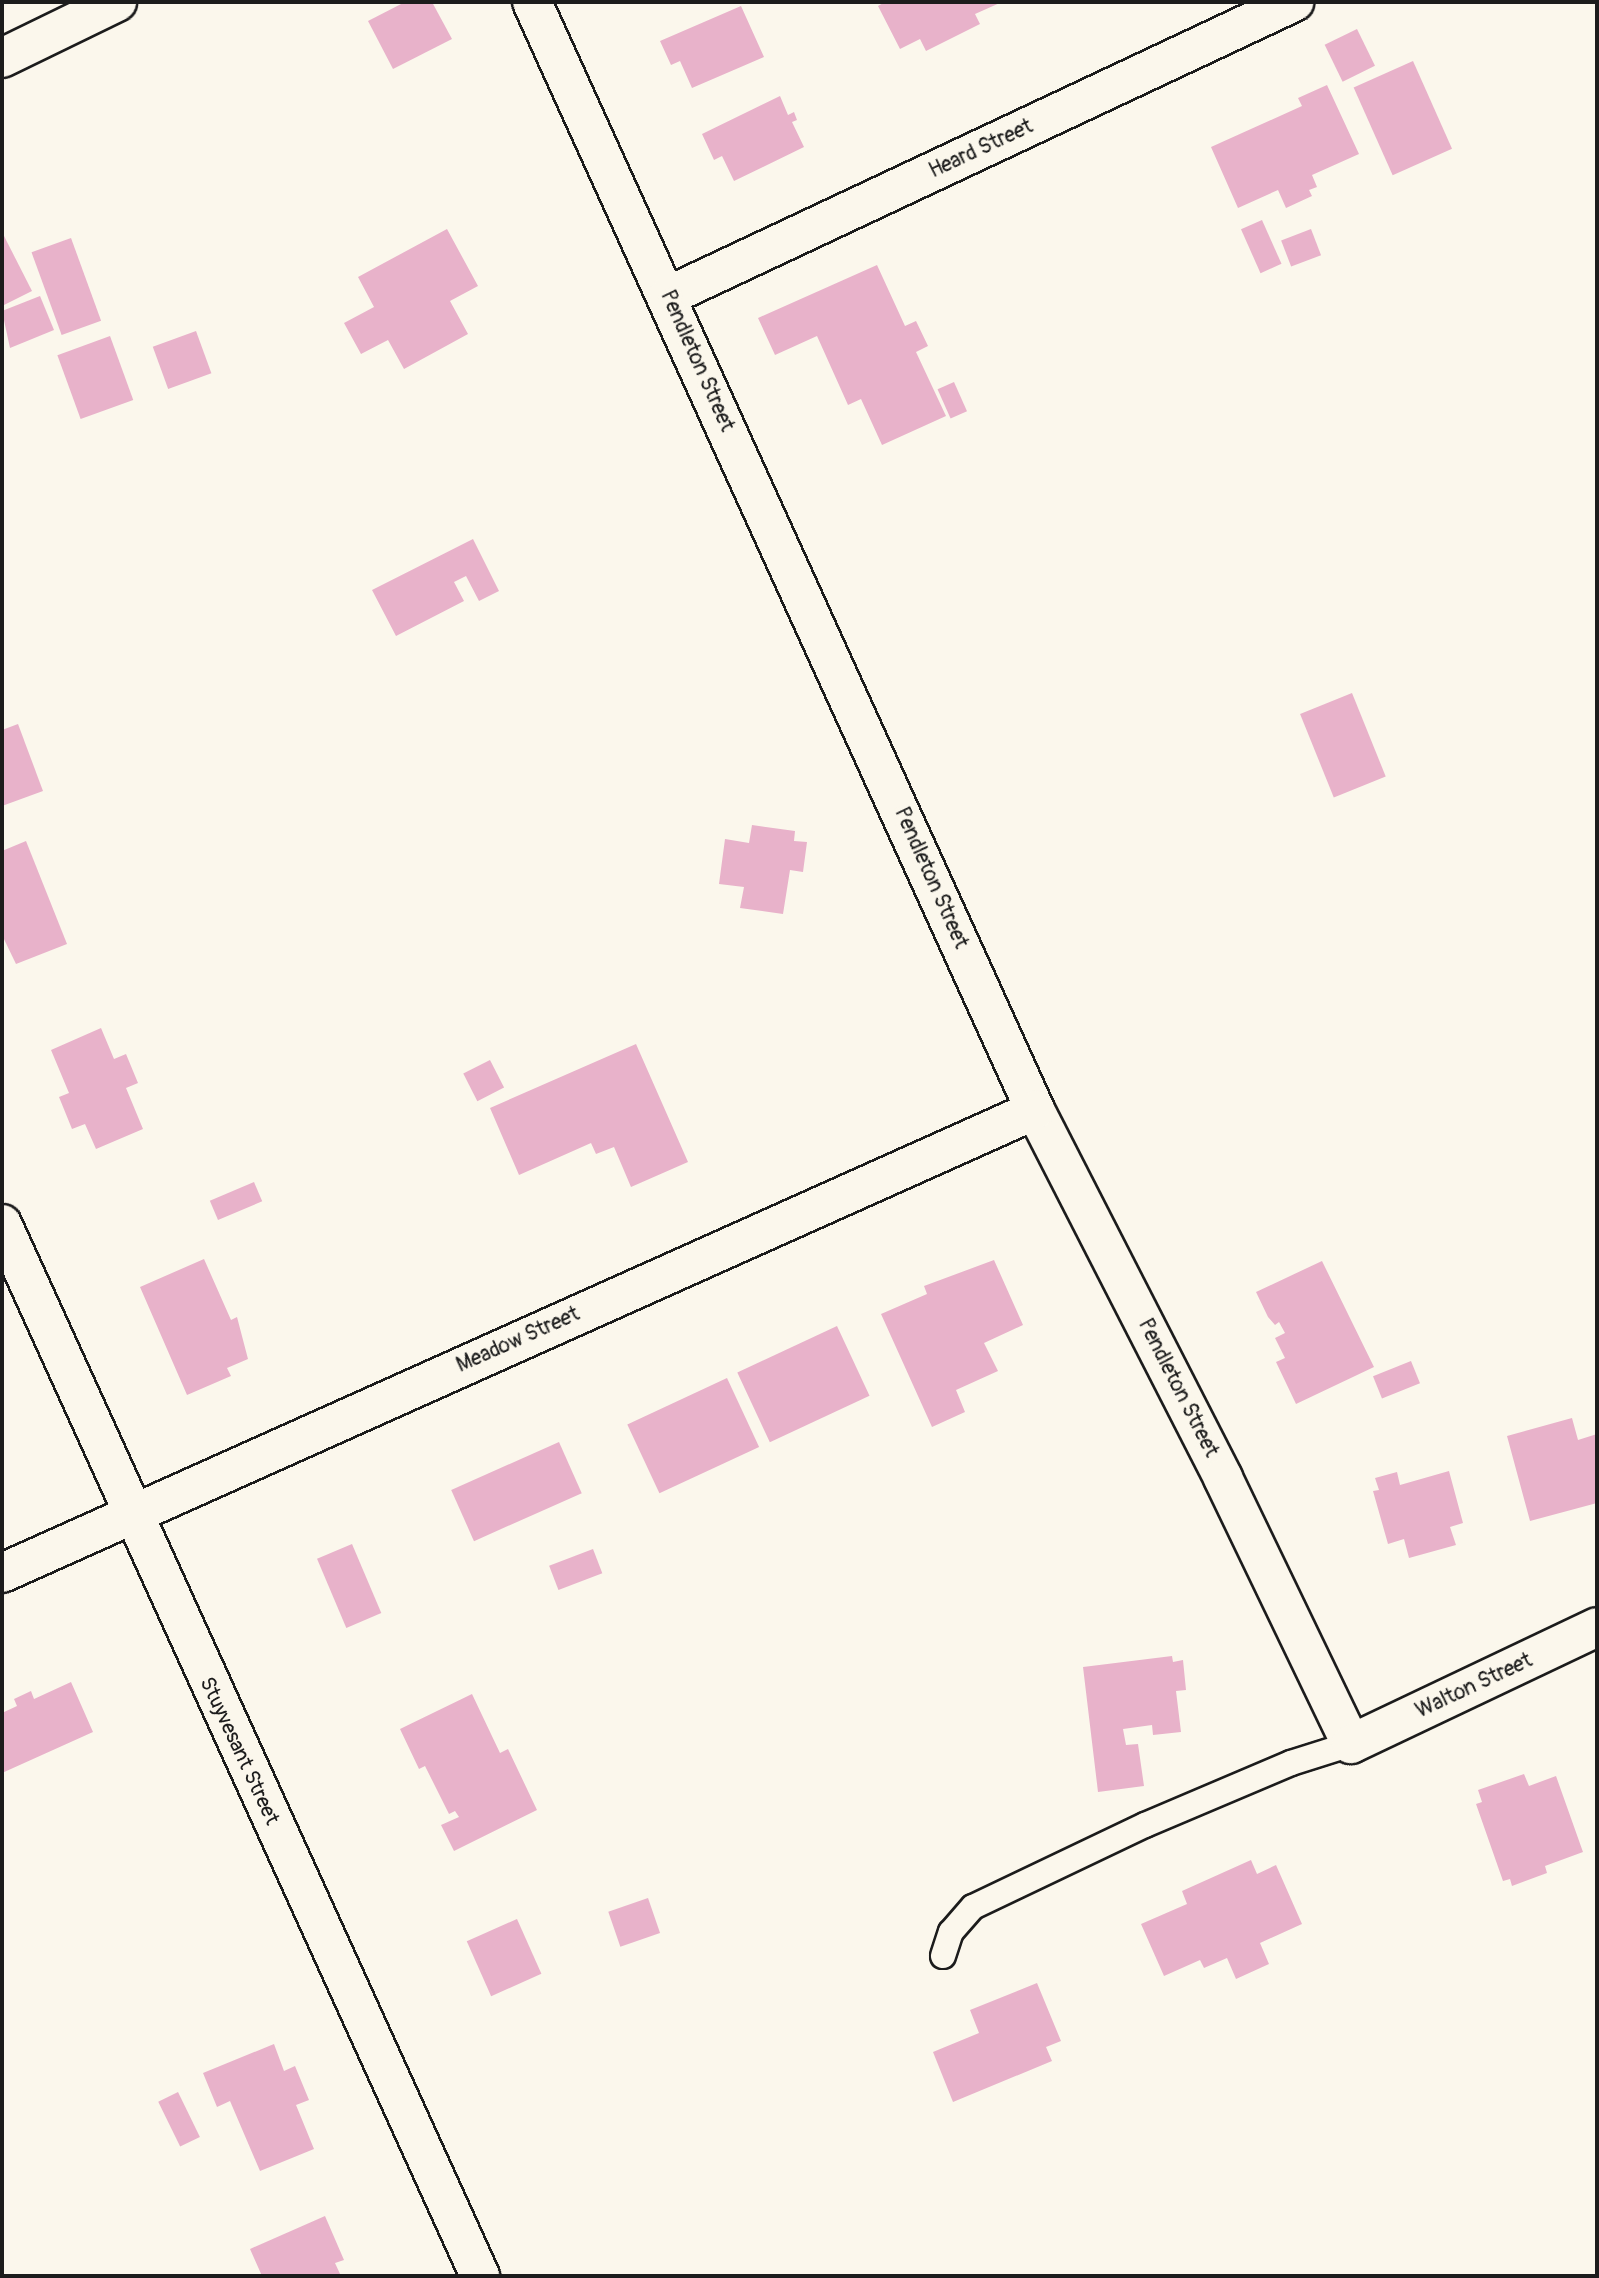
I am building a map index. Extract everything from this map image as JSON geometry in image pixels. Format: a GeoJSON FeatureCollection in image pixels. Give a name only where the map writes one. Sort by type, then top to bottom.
{"type":"FeatureCollection","features":[{"type":"Feature","properties":{"kind":"street"},"geometry":{"type":"LineString","coordinates":[[2,58],[117,2]]}},
{"type":"Feature","properties":{"kind":"street","name":"Pendleton Street"},"geometry":{"type":"LineString","coordinates":[[532,2],[668,296],[1035,1110],[1223,1478],[1351,1744]]}},
{"type":"Feature","properties":{"kind":"street","name":"Heard Street"},"geometry":{"type":"LineString","coordinates":[[668,296],[1294,2]]}},
{"type":"Feature","properties":{"kind":"street","name":"Meadow Street"},"geometry":{"type":"LineString","coordinates":[[2,1573],[130,1513],[1035,1110]]}},
{"type":"Feature","properties":{"kind":"street","name":"Stuyvesant Street"},"geometry":{"type":"LineString","coordinates":[[2,1224],[130,1513],[480,2276]]}},
{"type":"Feature","properties":{"kind":"street","name":"Walton Street"},"geometry":{"type":"LineString","coordinates":[[1351,1744],[1597,1627]]}},
{"type":"Feature","properties":{"kind":"lane"},"geometry":{"type":"LineString","coordinates":[[943,1955],[951,1931],[973,1907],[1157,1820],[1291,1763],[1351,1744]]}},
{"type":"Feature","properties":{"kind":"building"},"geometry":{"type":"Polygon","coordinates":[[[405,2],[432,2],[452,39],[393,69],[368,21],[405,2]]]}},
{"type":"Feature","properties":{"kind":"building"},"geometry":{"type":"Polygon","coordinates":[[[885,2],[1002,2],[975,14],[980,24],[926,51],[920,39],[900,49],[878,6],[885,2]]]}},
{"type":"Feature","properties":{"kind":"building"},"geometry":{"type":"Polygon","coordinates":[[[741,6],[764,57],[692,88],[680,61],[671,65],[660,41],[741,6]]]}},
{"type":"Feature","properties":{"kind":"building"},"geometry":{"type":"Polygon","coordinates":[[[1357,29],[1375,66],[1343,82],[1325,45],[1357,29]]]}},
{"type":"Feature","properties":{"kind":"building"},"geometry":{"type":"Polygon","coordinates":[[[1413,61],[1452,149],[1393,175],[1354,87],[1413,61]]]}},
{"type":"Feature","properties":{"kind":"building"},"geometry":{"type":"Polygon","coordinates":[[[1327,85],[1359,154],[1312,175],[1317,187],[1309,190],[1312,196],[1286,208],[1278,190],[1238,208],[1211,147],[1302,106],[1298,98],[1327,85]]]}},
{"type":"Feature","properties":{"kind":"building"},"geometry":{"type":"Polygon","coordinates":[[[780,96],[788,115],[794,112],[797,120],[792,122],[804,147],[734,181],[722,156],[714,160],[702,134],[780,96]]]}},
{"type":"Feature","properties":{"kind":"building"},"geometry":{"type":"Polygon","coordinates":[[[1262,220],[1282,264],[1261,273],[1241,229],[1262,220]]]}},
{"type":"Feature","properties":{"kind":"building"},"geometry":{"type":"Polygon","coordinates":[[[447,229],[478,286],[450,301],[468,334],[404,369],[388,340],[361,354],[344,323],[374,307],[358,277],[447,229]]]}},
{"type":"Feature","properties":{"kind":"building"},"geometry":{"type":"Polygon","coordinates":[[[1311,229],[1321,255],[1291,267],[1281,240],[1311,229]]]}},
{"type":"Feature","properties":{"kind":"building"},"geometry":{"type":"Polygon","coordinates":[[[2,232],[32,291],[2,306],[2,232]]]}},
{"type":"Feature","properties":{"kind":"building"},"geometry":{"type":"Polygon","coordinates":[[[71,238],[101,321],[62,335],[32,252],[71,238]]]}},
{"type":"Feature","properties":{"kind":"building"},"geometry":{"type":"Polygon","coordinates":[[[877,265],[905,326],[916,321],[928,346],[916,352],[946,416],[882,445],[861,399],[848,405],[817,336],[775,355],[758,318],[877,265]]]}},
{"type":"Feature","properties":{"kind":"building"},"geometry":{"type":"Polygon","coordinates":[[[40,296],[54,330],[10,348],[2,311],[40,296]]]}},
{"type":"Feature","properties":{"kind":"building"},"geometry":{"type":"Polygon","coordinates":[[[196,331],[211,373],[168,389],[153,347],[196,331]]]}},
{"type":"Feature","properties":{"kind":"building"},"geometry":{"type":"Polygon","coordinates":[[[110,336],[133,400],[81,419],[57,355],[110,336]]]}},
{"type":"Feature","properties":{"kind":"building"},"geometry":{"type":"Polygon","coordinates":[[[954,382],[967,411],[951,419],[938,389],[954,382]]]}},
{"type":"Feature","properties":{"kind":"building"},"geometry":{"type":"Polygon","coordinates":[[[473,539],[499,591],[479,601],[466,576],[454,582],[464,601],[396,636],[372,590],[473,539]]]}},
{"type":"Feature","properties":{"kind":"building"},"geometry":{"type":"Polygon","coordinates":[[[1352,693],[1386,776],[1334,797],[1300,714],[1352,693]]]}},
{"type":"Feature","properties":{"kind":"building"},"geometry":{"type":"Polygon","coordinates":[[[18,724],[43,791],[2,806],[2,730],[18,724]]]}},
{"type":"Feature","properties":{"kind":"building"},"geometry":{"type":"Polygon","coordinates":[[[752,825],[795,831],[794,841],[807,842],[803,872],[790,870],[783,914],[740,908],[744,887],[719,884],[725,839],[749,843],[752,825]]]}},
{"type":"Feature","properties":{"kind":"building"},"geometry":{"type":"Polygon","coordinates":[[[26,841],[67,944],[16,964],[2,935],[2,851],[26,841]]]}},
{"type":"Feature","properties":{"kind":"building"},"geometry":{"type":"Polygon","coordinates":[[[101,1028],[114,1059],[126,1054],[138,1083],[126,1088],[143,1129],[96,1149],[85,1124],[72,1129],[59,1097],[69,1093],[51,1050],[101,1028]]]}},
{"type":"Feature","properties":{"kind":"building"},"geometry":{"type":"Polygon","coordinates":[[[636,1044],[688,1162],[631,1187],[614,1147],[596,1154],[591,1143],[519,1175],[490,1108],[636,1044]]]}},
{"type":"Feature","properties":{"kind":"building"},"geometry":{"type":"Polygon","coordinates":[[[490,1060],[504,1088],[477,1101],[463,1074],[490,1060]]]}},
{"type":"Feature","properties":{"kind":"building"},"geometry":{"type":"Polygon","coordinates":[[[254,1182],[262,1201],[218,1220],[210,1201],[254,1182]]]}},
{"type":"Feature","properties":{"kind":"building"},"geometry":{"type":"Polygon","coordinates":[[[204,1259],[231,1320],[237,1317],[248,1359],[227,1368],[231,1376],[187,1395],[140,1287],[204,1259]]]}},
{"type":"Feature","properties":{"kind":"building"},"geometry":{"type":"Polygon","coordinates":[[[994,1260],[1023,1325],[984,1343],[998,1371],[956,1390],[965,1412],[932,1427],[881,1314],[927,1294],[924,1286],[994,1260]]]}},
{"type":"Feature","properties":{"kind":"building"},"geometry":{"type":"Polygon","coordinates":[[[1322,1261],[1374,1367],[1296,1404],[1276,1362],[1285,1358],[1275,1338],[1285,1333],[1279,1322],[1275,1325],[1268,1317],[1256,1292],[1322,1261]]]}},
{"type":"Feature","properties":{"kind":"building"},"geometry":{"type":"Polygon","coordinates":[[[837,1326],[870,1396],[770,1442],[737,1372],[837,1326]]]}},
{"type":"Feature","properties":{"kind":"building"},"geometry":{"type":"Polygon","coordinates":[[[1411,1361],[1420,1383],[1382,1399],[1373,1376],[1411,1361]]]}},
{"type":"Feature","properties":{"kind":"building"},"geometry":{"type":"Polygon","coordinates":[[[727,1378],[759,1447],[659,1493],[627,1424],[727,1378]]]}},
{"type":"Feature","properties":{"kind":"building"},"geometry":{"type":"Polygon","coordinates":[[[1572,1418],[1578,1440],[1597,1434],[1597,1503],[1530,1521],[1507,1436],[1572,1418]]]}},
{"type":"Feature","properties":{"kind":"building"},"geometry":{"type":"Polygon","coordinates":[[[559,1442],[582,1493],[474,1541],[451,1490],[559,1442]]]}},
{"type":"Feature","properties":{"kind":"building"},"geometry":{"type":"Polygon","coordinates":[[[1449,1471],[1463,1523],[1450,1527],[1456,1545],[1409,1558],[1404,1539],[1388,1544],[1373,1491],[1379,1490],[1375,1478],[1397,1472],[1400,1485],[1449,1471]]]}},
{"type":"Feature","properties":{"kind":"building"},"geometry":{"type":"Polygon","coordinates":[[[352,1544],[381,1613],[346,1628],[317,1559],[352,1544]]]}},
{"type":"Feature","properties":{"kind":"building"},"geometry":{"type":"Polygon","coordinates":[[[593,1549],[602,1573],[558,1590],[549,1566],[593,1549]]]}},
{"type":"Feature","properties":{"kind":"building"},"geometry":{"type":"Polygon","coordinates":[[[1172,1656],[1173,1662],[1183,1660],[1186,1690],[1176,1691],[1181,1732],[1153,1735],[1152,1725],[1123,1729],[1126,1745],[1138,1744],[1144,1786],[1098,1792],[1083,1667],[1172,1656]]]}},
{"type":"Feature","properties":{"kind":"building"},"geometry":{"type":"Polygon","coordinates":[[[71,1682],[93,1732],[2,1773],[2,1713],[17,1706],[14,1699],[31,1691],[34,1699],[71,1682]]]}},
{"type":"Feature","properties":{"kind":"building"},"geometry":{"type":"Polygon","coordinates":[[[472,1694],[500,1753],[508,1749],[537,1810],[454,1851],[441,1825],[459,1817],[455,1811],[449,1814],[425,1766],[419,1769],[400,1729],[472,1694]]]}},
{"type":"Feature","properties":{"kind":"building"},"geometry":{"type":"Polygon","coordinates":[[[1524,1774],[1529,1786],[1556,1776],[1583,1852],[1545,1866],[1547,1873],[1512,1886],[1510,1879],[1503,1881],[1476,1804],[1482,1802],[1478,1790],[1524,1774]]]}},
{"type":"Feature","properties":{"kind":"building"},"geometry":{"type":"Polygon","coordinates":[[[1251,1860],[1257,1874],[1276,1865],[1302,1924],[1260,1943],[1269,1964],[1236,1979],[1227,1958],[1204,1968],[1200,1960],[1164,1976],[1141,1924],[1187,1904],[1182,1891],[1251,1860]]]}},
{"type":"Feature","properties":{"kind":"building"},"geometry":{"type":"Polygon","coordinates":[[[648,1898],[660,1933],[620,1947],[608,1912],[648,1898]]]}},
{"type":"Feature","properties":{"kind":"building"},"geometry":{"type":"Polygon","coordinates":[[[517,1919],[541,1974],[491,1996],[467,1941],[517,1919]]]}},
{"type":"Feature","properties":{"kind":"building"},"geometry":{"type":"Polygon","coordinates":[[[1037,1983],[1061,2041],[1046,2047],[1052,2061],[953,2102],[933,2052],[979,2033],[970,2010],[1037,1983]]]}},
{"type":"Feature","properties":{"kind":"building"},"geometry":{"type":"Polygon","coordinates":[[[274,2044],[284,2071],[295,2066],[309,2100],[296,2105],[314,2149],[260,2171],[230,2101],[217,2107],[203,2073],[274,2044]]]}},
{"type":"Feature","properties":{"kind":"building"},"geometry":{"type":"Polygon","coordinates":[[[178,2092],[200,2137],[180,2147],[158,2102],[178,2092]]]}},
{"type":"Feature","properties":{"kind":"building"},"geometry":{"type":"Polygon","coordinates":[[[325,2216],[344,2260],[335,2263],[341,2276],[262,2276],[250,2249],[325,2216]]]}}]}
